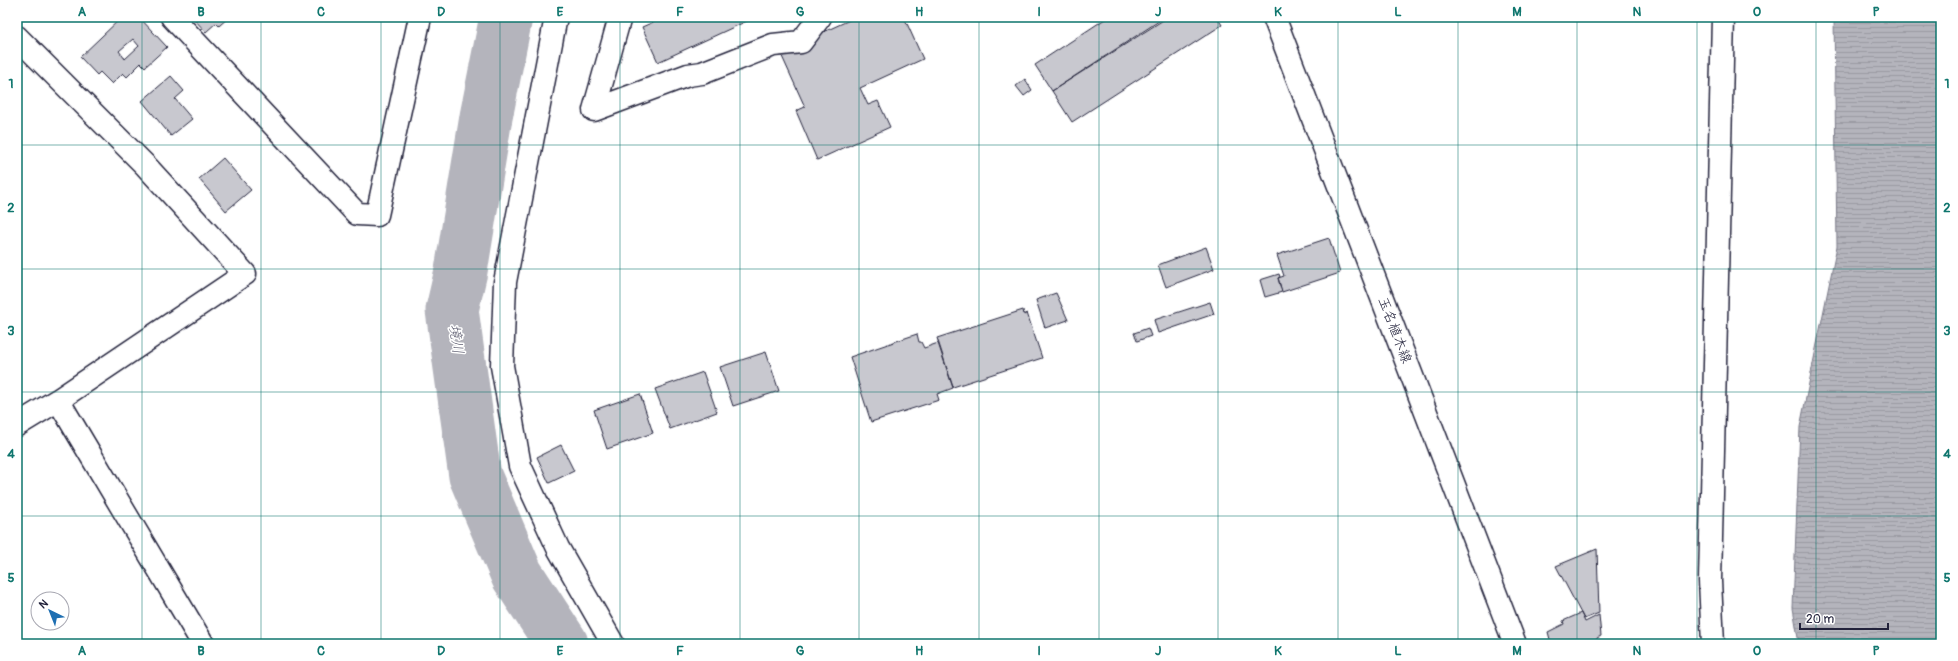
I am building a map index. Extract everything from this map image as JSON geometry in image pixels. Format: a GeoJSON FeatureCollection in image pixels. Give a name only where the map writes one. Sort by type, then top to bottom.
{"type":"FeatureCollection","features":[{"type":"Feature","properties":{"kind":"street"},"geometry":{"type":"LineString","coordinates":[[172,17],[357,214],[377,215],[420,17]]}},
{"type":"Feature","properties":{"kind":"street"},"geometry":{"type":"LineString","coordinates":[[556,17],[505,282],[502,366],[520,466],[558,548],[613,644]]}},
{"type":"Feature","properties":{"kind":"street"},"geometry":{"type":"LineString","coordinates":[[620,17],[594,110],[688,74],[702,73],[773,45],[801,42],[820,17]]}},
{"type":"Feature","properties":{"kind":"street","name":"玉名植木線"},"geometry":{"type":"LineString","coordinates":[[1274,17],[1515,644]]}},
{"type":"Feature","properties":{"kind":"street"},"geometry":{"type":"LineString","coordinates":[[1713,644],[1710,581],[1723,17]]}},
{"type":"Feature","properties":{"kind":"street"},"geometry":{"type":"LineString","coordinates":[[17,37],[146,166],[245,274],[58,400],[17,425]]}},
{"type":"Feature","properties":{"kind":"street"},"geometry":{"type":"LineString","coordinates":[[58,400],[203,644]]}},
{"type":"Feature","properties":{"kind":"shaded area"},"geometry":{"type":"Polygon","coordinates":[[[1834,17],[1941,17],[1941,644],[1799,644],[1793,608],[1800,427],[1837,246],[1834,17]]]}},
{"type":"Feature","properties":{"kind":"building"},"geometry":{"type":"Polygon","coordinates":[[[122,17],[139,17],[167,47],[145,67],[141,63],[127,77],[123,73],[112,84],[100,72],[97,75],[80,57],[122,17]],[[133,39],[119,51],[125,59],[139,46],[133,39]]]}},
{"type":"Feature","properties":{"kind":"building"},"geometry":{"type":"Polygon","coordinates":[[[192,17],[229,17],[219,26],[216,23],[206,32],[192,17]]]}},
{"type":"Feature","properties":{"kind":"building"},"geometry":{"type":"Polygon","coordinates":[[[665,17],[747,17],[749,20],[658,62],[642,27],[665,17]]]}},
{"type":"Feature","properties":{"kind":"building"},"geometry":{"type":"Polygon","coordinates":[[[856,17],[904,17],[923,59],[860,88],[868,105],[878,101],[890,127],[817,160],[796,111],[805,107],[780,52],[856,17]]]}},
{"type":"Feature","properties":{"kind":"building"},"geometry":{"type":"Polygon","coordinates":[[[1108,17],[1165,17],[1052,91],[1035,65],[1108,17]]]}},
{"type":"Feature","properties":{"kind":"building"},"geometry":{"type":"Polygon","coordinates":[[[1168,17],[1217,17],[1222,25],[1072,122],[1052,91],[1168,17]]]}},
{"type":"Feature","properties":{"kind":"building"},"geometry":{"type":"Polygon","coordinates":[[[171,76],[184,91],[175,99],[192,119],[171,136],[142,101],[171,76]]]}},
{"type":"Feature","properties":{"kind":"building"},"geometry":{"type":"Polygon","coordinates":[[[1025,79],[1032,90],[1024,96],[1016,86],[1025,79]]]}},
{"type":"Feature","properties":{"kind":"building"},"geometry":{"type":"Polygon","coordinates":[[[223,158],[251,190],[226,211],[199,179],[223,158]]]}},
{"type":"Feature","properties":{"kind":"building"},"geometry":{"type":"Polygon","coordinates":[[[1329,238],[1340,273],[1282,292],[1278,278],[1284,276],[1277,255],[1329,238]]]}},
{"type":"Feature","properties":{"kind":"building"},"geometry":{"type":"Polygon","coordinates":[[[1206,247],[1214,269],[1166,287],[1158,265],[1206,247]]]}},
{"type":"Feature","properties":{"kind":"building"},"geometry":{"type":"Polygon","coordinates":[[[1279,274],[1280,277],[1278,278],[1282,292],[1265,297],[1260,280],[1279,274]]]}},
{"type":"Feature","properties":{"kind":"building"},"geometry":{"type":"Polygon","coordinates":[[[1056,293],[1068,320],[1045,328],[1036,300],[1056,293]]]}},
{"type":"Feature","properties":{"kind":"building"},"geometry":{"type":"Polygon","coordinates":[[[1210,302],[1214,314],[1158,333],[1154,320],[1210,302]]]}},
{"type":"Feature","properties":{"kind":"building"},"geometry":{"type":"Polygon","coordinates":[[[1023,310],[1024,315],[1027,313],[1042,358],[953,387],[937,338],[1023,310]]]}},
{"type":"Feature","properties":{"kind":"building"},"geometry":{"type":"Polygon","coordinates":[[[1148,328],[1151,336],[1137,341],[1134,333],[1148,328]]]}},
{"type":"Feature","properties":{"kind":"building"},"geometry":{"type":"Polygon","coordinates":[[[917,334],[919,342],[921,342],[924,348],[938,343],[953,388],[937,394],[939,400],[871,422],[850,357],[917,334]]]}},
{"type":"Feature","properties":{"kind":"building"},"geometry":{"type":"Polygon","coordinates":[[[766,352],[779,391],[733,406],[720,367],[766,352]]]}},
{"type":"Feature","properties":{"kind":"building"},"geometry":{"type":"Polygon","coordinates":[[[703,372],[717,412],[670,429],[655,389],[703,372]]]}},
{"type":"Feature","properties":{"kind":"building"},"geometry":{"type":"Polygon","coordinates":[[[640,394],[653,433],[607,449],[594,410],[640,394]]]}},
{"type":"Feature","properties":{"kind":"building"},"geometry":{"type":"Polygon","coordinates":[[[561,445],[574,471],[549,483],[537,457],[561,445]]]}},
{"type":"Feature","properties":{"kind":"building"},"geometry":{"type":"Polygon","coordinates":[[[1597,549],[1599,613],[1584,619],[1556,566],[1597,549]]]}},
{"type":"Feature","properties":{"kind":"building"},"geometry":{"type":"Polygon","coordinates":[[[1581,613],[1585,622],[1599,615],[1601,636],[1597,638],[1597,644],[1548,644],[1551,643],[1548,632],[1564,624],[1563,621],[1581,613]]]}},
{"type":"Feature","properties":{"kind":"waterway","name":"境川"},"geometry":{"type":"LineString","coordinates":[[506,17],[486,117],[461,271],[452,310],[475,476],[517,575],[562,644]]}}]}
